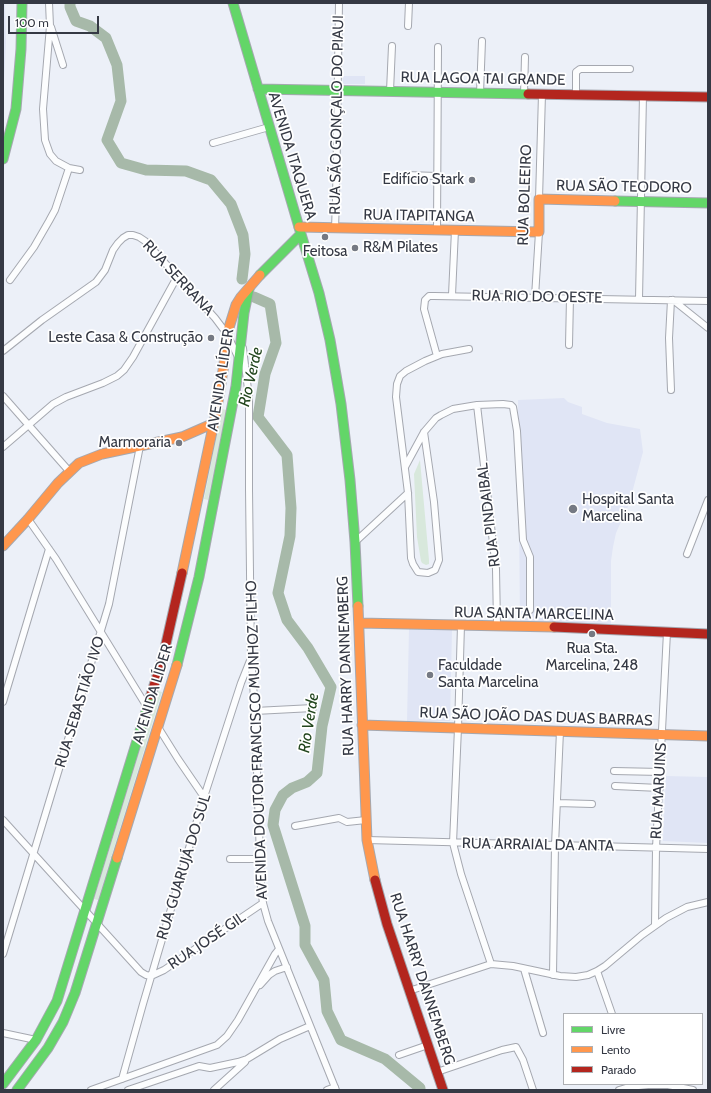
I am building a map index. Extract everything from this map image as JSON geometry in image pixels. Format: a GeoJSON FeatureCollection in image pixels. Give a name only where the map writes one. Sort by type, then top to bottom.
{"type":"FeatureCollection","features":[{"type":"Feature","properties":{"kind":"main road"},"geometry":{"type":"LineString","coordinates":[[3,159],[16,109],[21,49],[22,3]]}},
{"type":"Feature","properties":{"kind":"main road","name":"AVENIDA ITAQUERA"},"geometry":{"type":"LineString","coordinates":[[214,423],[228,330],[236,305],[250,285],[300,231],[233,3]]}},
{"type":"Feature","properties":{"kind":"main road","name":"RUA LAGOA TAI GRANDE"},"geometry":{"type":"LineString","coordinates":[[258,89],[708,97]]}},
{"type":"Feature","properties":{"kind":"main road","name":"RUA SÃO TEODORO"},"geometry":{"type":"LineString","coordinates":[[539,199],[708,202]]}},
{"type":"Feature","properties":{"kind":"main road","name":"RUA BOLEEIRO"},"geometry":{"type":"LineString","coordinates":[[539,199],[539,232]]}},
{"type":"Feature","properties":{"kind":"main road","name":"RUA ITAPITANGA"},"geometry":{"type":"LineString","coordinates":[[300,231],[335,228],[539,232]]}},
{"type":"Feature","properties":{"kind":"main road","name":"RUA HARRY DANNEMBERG"},"geometry":{"type":"LineString","coordinates":[[300,231],[325,315],[337,378],[345,435],[355,542],[368,840],[374,874],[385,917],[443,1090]]}},
{"type":"Feature","properties":{"kind":"main road","name":"AVENIDA LÍDER"},"geometry":{"type":"LineString","coordinates":[[17,1090],[44,1054],[62,1022],[75,993],[178,662],[200,577],[236,386],[244,313],[250,285]]}},
{"type":"Feature","properties":{"kind":"main road"},"geometry":{"type":"LineString","coordinates":[[3,546],[28,520],[69,471],[79,463],[89,458],[114,451],[182,437],[214,423]]}},
{"type":"Feature","properties":{"kind":"main road","name":"AVENIDA LÍDER"},"geometry":{"type":"LineString","coordinates":[[3,1084],[36,1040],[57,1001],[163,657],[182,578],[214,423]]}},
{"type":"Feature","properties":{"kind":"main road","name":"RUA SANTA MARCELINA"},"geometry":{"type":"LineString","coordinates":[[359,623],[497,625],[708,634]]}},
{"type":"Feature","properties":{"kind":"main road","name":"RUA SÃO JOÃO DAS DUAS BARRAS"},"geometry":{"type":"LineString","coordinates":[[362,725],[708,736]]}},
{"type":"Feature","properties":{"kind":"street"},"geometry":{"type":"LineString","coordinates":[[49,3],[50,26],[44,94],[44,132],[47,147],[50,154],[56,161],[70,168],[80,170]]}},
{"type":"Feature","properties":{"kind":"street","name":"RUA SÃO GONÇALO DO PIAUI"},"geometry":{"type":"LineString","coordinates":[[335,228],[339,3]]}},
{"type":"Feature","properties":{"kind":"street"},"geometry":{"type":"LineString","coordinates":[[408,26],[409,3]]}},
{"type":"Feature","properties":{"kind":"street"},"geometry":{"type":"LineString","coordinates":[[50,26],[63,66]]}},
{"type":"Feature","properties":{"kind":"street"},"geometry":{"type":"LineString","coordinates":[[480,92],[482,41]]}},
{"type":"Feature","properties":{"kind":"street"},"geometry":{"type":"LineString","coordinates":[[390,91],[392,46]]}},
{"type":"Feature","properties":{"kind":"street"},"geometry":{"type":"LineString","coordinates":[[437,230],[438,47]]}},
{"type":"Feature","properties":{"kind":"street"},"geometry":{"type":"LineString","coordinates":[[524,94],[525,57]]}},
{"type":"Feature","properties":{"kind":"street"},"geometry":{"type":"LineString","coordinates":[[576,95],[576,75],[578,70],[630,69]]}},
{"type":"Feature","properties":{"kind":"street","name":"RUA BOLEEIRO"},"geometry":{"type":"LineString","coordinates":[[539,199],[542,94]]}},
{"type":"Feature","properties":{"kind":"street"},"geometry":{"type":"LineString","coordinates":[[639,299],[643,95]]}},
{"type":"Feature","properties":{"kind":"street"},"geometry":{"type":"LineString","coordinates":[[213,143],[269,127]]}},
{"type":"Feature","properties":{"kind":"street"},"geometry":{"type":"LineString","coordinates":[[10,280],[34,247],[55,210],[70,168]]}},
{"type":"Feature","properties":{"kind":"street"},"geometry":{"type":"LineString","coordinates":[[408,176],[438,176]]}},
{"type":"Feature","properties":{"kind":"street"},"geometry":{"type":"LineString","coordinates":[[452,295],[455,230]]}},
{"type":"Feature","properties":{"kind":"street","name":"RUA BOLEEIRO"},"geometry":{"type":"LineString","coordinates":[[535,297],[539,232]]}},
{"type":"Feature","properties":{"kind":"street","name":"RUA SERRANA"},"geometry":{"type":"LineString","coordinates":[[3,351],[42,320],[96,282],[105,270],[113,250],[122,238],[128,235],[139,237],[145,241],[215,318],[228,330]]}},
{"type":"Feature","properties":{"kind":"street"},"geometry":{"type":"LineString","coordinates":[[3,447],[54,404],[66,397],[103,383],[117,376],[124,370],[133,357],[177,276]]}},
{"type":"Feature","properties":{"kind":"street","name":"RUA RIO DO OESTE"},"geometry":{"type":"LineString","coordinates":[[437,356],[425,316],[424,303],[429,296],[452,295],[708,301]]}},
{"type":"Feature","properties":{"kind":"street"},"geometry":{"type":"LineString","coordinates":[[569,345],[570,298]]}},
{"type":"Feature","properties":{"kind":"street"},"geometry":{"type":"LineString","coordinates":[[672,300],[708,328]]}},
{"type":"Feature","properties":{"kind":"street"},"geometry":{"type":"LineString","coordinates":[[671,390],[669,338],[672,300]]}},
{"type":"Feature","properties":{"kind":"street"},"geometry":{"type":"LineString","coordinates":[[228,330],[236,329],[242,339]]}},
{"type":"Feature","properties":{"kind":"street","name":"AVENIDA DOUTOR FRANCISCO MUNHOZ FILHO"},"geometry":{"type":"LineString","coordinates":[[228,330],[247,377]]}},
{"type":"Feature","properties":{"kind":"street","name":"AVENIDA DOUTOR FRANCISCO MUNHOZ FILHO"},"geometry":{"type":"LineString","coordinates":[[242,339],[249,398],[252,657],[256,711],[259,859],[262,903],[335,1089]]}},
{"type":"Feature","properties":{"kind":"street"},"geometry":{"type":"LineString","coordinates":[[424,432],[434,502],[439,560],[435,570],[428,574],[418,572],[412,564],[410,551],[408,493],[396,398],[397,384],[400,376],[406,371],[437,356],[469,349]]}},
{"type":"Feature","properties":{"kind":"street"},"geometry":{"type":"LineString","coordinates":[[3,396],[69,471]]}},
{"type":"Feature","properties":{"kind":"street"},"geometry":{"type":"LineString","coordinates":[[405,467],[424,432],[436,418],[446,412],[477,405],[511,405],[514,410],[523,540],[530,557],[530,610]]}},
{"type":"Feature","properties":{"kind":"street","name":"RUA PINDAIBAL"},"geometry":{"type":"LineString","coordinates":[[477,405],[496,569],[497,625]]}},
{"type":"Feature","properties":{"kind":"street","name":"RUA SEBASTIÃO IVO"},"geometry":{"type":"LineString","coordinates":[[3,954],[109,604],[140,446]]}},
{"type":"Feature","properties":{"kind":"street"},"geometry":{"type":"LineString","coordinates":[[355,542],[408,493]]}},
{"type":"Feature","properties":{"kind":"street"},"geometry":{"type":"LineString","coordinates":[[687,554],[708,500]]}},
{"type":"Feature","properties":{"kind":"street"},"geometry":{"type":"LineString","coordinates":[[28,520],[49,549],[147,707]]}},
{"type":"Feature","properties":{"kind":"street"},"geometry":{"type":"LineString","coordinates":[[3,702],[49,549]]}},
{"type":"Feature","properties":{"kind":"street"},"geometry":{"type":"LineString","coordinates":[[461,625],[453,843],[461,874],[491,964]]}},
{"type":"Feature","properties":{"kind":"street","name":"RUA MARUINS"},"geometry":{"type":"LineString","coordinates":[[655,925],[656,848],[667,632]]}},
{"type":"Feature","properties":{"kind":"street","name":"RUA GUARUJÁ DO SUL"},"geometry":{"type":"LineString","coordinates":[[122,1079],[204,797],[241,683],[252,657]]}},
{"type":"Feature","properties":{"kind":"street"},"geometry":{"type":"LineString","coordinates":[[256,711],[313,708]]}},
{"type":"Feature","properties":{"kind":"street"},"geometry":{"type":"LineString","coordinates":[[158,727],[204,797]]}},
{"type":"Feature","properties":{"kind":"street"},"geometry":{"type":"LineString","coordinates":[[553,975],[555,845],[560,731]]}},
{"type":"Feature","properties":{"kind":"street"},"geometry":{"type":"LineString","coordinates":[[614,771],[660,772]]}},
{"type":"Feature","properties":{"kind":"street"},"geometry":{"type":"LineString","coordinates":[[615,786],[660,788]]}},
{"type":"Feature","properties":{"kind":"street"},"geometry":{"type":"LineString","coordinates":[[557,803],[592,804]]}},
{"type":"Feature","properties":{"kind":"street"},"geometry":{"type":"LineString","coordinates":[[295,826],[339,818],[347,822],[366,820]]}},
{"type":"Feature","properties":{"kind":"street"},"geometry":{"type":"LineString","coordinates":[[3,820],[141,972],[151,976]]}},
{"type":"Feature","properties":{"kind":"street","name":"RUA ARRAIAL DA ANTA"},"geometry":{"type":"LineString","coordinates":[[368,840],[708,849]]}},
{"type":"Feature","properties":{"kind":"street"},"geometry":{"type":"LineString","coordinates":[[230,859],[259,859]]}},
{"type":"Feature","properties":{"kind":"street"},"geometry":{"type":"LineString","coordinates":[[409,991],[491,964],[567,977],[576,977],[597,971],[655,925],[680,910],[695,904],[708,902]]}},
{"type":"Feature","properties":{"kind":"street","name":"RUA JOSÉ GIL"},"geometry":{"type":"LineString","coordinates":[[151,976],[164,970],[262,903]]}},
{"type":"Feature","properties":{"kind":"street"},"geometry":{"type":"LineString","coordinates":[[91,1090],[217,1045],[227,1036],[279,949]]}},
{"type":"Feature","properties":{"kind":"street"},"geometry":{"type":"LineString","coordinates":[[254,993],[269,976],[280,968],[287,967]]}},
{"type":"Feature","properties":{"kind":"street"},"geometry":{"type":"LineString","coordinates":[[524,969],[543,1033]]}},
{"type":"Feature","properties":{"kind":"street"},"geometry":{"type":"LineString","coordinates":[[597,971],[612,1013]]}},
{"type":"Feature","properties":{"kind":"street"},"geometry":{"type":"LineString","coordinates":[[128,1090],[199,1066],[214,1067],[233,1064],[247,1059],[280,1039],[310,1026]]}},
{"type":"Feature","properties":{"kind":"street"},"geometry":{"type":"LineString","coordinates":[[3,1033],[36,1040]]}},
{"type":"Feature","properties":{"kind":"street"},"geometry":{"type":"LineString","coordinates":[[399,1055],[428,1045]]}},
{"type":"Feature","properties":{"kind":"street"},"geometry":{"type":"LineString","coordinates":[[437,1072],[508,1048],[516,1047],[523,1060],[533,1090]]}},
{"type":"Feature","properties":{"kind":"street"},"geometry":{"type":"LineString","coordinates":[[214,1090],[247,1059]]}},
{"type":"Feature","properties":{"kind":"street"},"geometry":{"type":"LineString","coordinates":[[619,1090],[629,1087],[648,1085],[668,1085],[694,1090]]}},
{"type":"Feature","properties":{"kind":"street"},"geometry":{"type":"LineString","coordinates":[[327,1090],[335,1089]]}},
{"type":"Feature","properties":{"kind":"shaded area"},"geometry":{"type":"Polygon","coordinates":[[[3,3],[5,3],[6,42],[3,103],[3,3]]]}},
{"type":"Feature","properties":{"kind":"shaded area"},"geometry":{"type":"Polygon","coordinates":[[[343,76],[365,76],[365,84],[344,84],[343,76]]]}},
{"type":"Feature","properties":{"kind":"shaded area","name":"Hospital Santa Marcelina"},"geometry":{"type":"Polygon","coordinates":[[[564,398],[568,402],[582,407],[582,414],[607,423],[640,429],[643,452],[629,504],[616,533],[613,547],[611,561],[611,626],[520,624],[518,400],[564,398]]]}},
{"type":"Feature","properties":{"kind":"shaded area","name":"Faculdade Santa Marcelina"},"geometry":{"type":"Polygon","coordinates":[[[409,629],[452,630],[450,721],[407,721],[409,629]]]}},
{"type":"Feature","properties":{"kind":"shaded area"},"geometry":{"type":"Polygon","coordinates":[[[666,776],[708,777],[708,843],[663,841],[666,776]]]}},
{"type":"Feature","properties":{"kind":"green space"},"geometry":{"type":"Polygon","coordinates":[[[222,409],[226,410],[208,500],[204,499],[222,409]]]}},
{"type":"Feature","properties":{"kind":"green space"},"geometry":{"type":"Polygon","coordinates":[[[420,460],[429,560],[429,564],[426,565],[421,561],[417,537],[414,474],[420,460]]]}},
{"type":"Feature","properties":{"kind":"green space"},"geometry":{"type":"Polygon","coordinates":[[[158,691],[162,692],[98,900],[94,899],[158,691]]]}},
{"type":"Feature","properties":{"kind":"waterway"},"geometry":{"type":"LineString","coordinates":[[70,3],[70,7],[76,21],[90,26],[106,38],[117,65],[121,101],[107,140],[121,163],[146,170],[186,171],[211,180],[231,204],[243,235],[245,254],[242,279]]}},
{"type":"Feature","properties":{"kind":"waterway","name":"Rio Verde"},"geometry":{"type":"LineString","coordinates":[[254,297],[270,304],[276,343],[265,374],[258,417],[287,455],[291,508],[290,536],[278,593],[287,620],[308,648],[331,687],[322,726],[317,773],[307,782],[292,788],[283,795],[275,810],[273,825],[305,926],[305,945],[324,980],[327,1011],[341,1040],[385,1059],[420,1088],[420,1090]]}},
{"type":"Feature","properties":{"kind":"traffic: fast"},"geometry":{"type":"LineString","coordinates":[[3,159],[16,109],[21,49],[22,3]]}},
{"type":"Feature","properties":{"kind":"traffic: fast"},"geometry":{"type":"LineString","coordinates":[[233,3],[301,234],[260,275]]}},
{"type":"Feature","properties":{"kind":"traffic: fast"},"geometry":{"type":"LineString","coordinates":[[258,89],[528,94]]}},
{"type":"Feature","properties":{"kind":"traffic: fast"},"geometry":{"type":"LineString","coordinates":[[615,201],[708,203]]}},
{"type":"Feature","properties":{"kind":"traffic: fast"},"geometry":{"type":"LineString","coordinates":[[301,234],[319,293],[330,340],[341,404],[350,480],[358,606]]}},
{"type":"Feature","properties":{"kind":"traffic: fast"},"geometry":{"type":"LineString","coordinates":[[177,665],[199,577],[236,386],[244,313],[249,289]]}},
{"type":"Feature","properties":{"kind":"traffic: fast"},"geometry":{"type":"LineString","coordinates":[[3,1084],[36,1040],[57,1001],[151,695]]}},
{"type":"Feature","properties":{"kind":"traffic: fast"},"geometry":{"type":"LineString","coordinates":[[17,1090],[48,1048],[63,1022],[75,993],[117,858]]}},
{"type":"Feature","properties":{"kind":"traffic: slow"},"geometry":{"type":"LineString","coordinates":[[299,227],[539,232],[539,199],[615,201]]}},
{"type":"Feature","properties":{"kind":"traffic: slow"},"geometry":{"type":"LineString","coordinates":[[182,573],[217,408],[227,334],[236,305],[260,275]]}},
{"type":"Feature","properties":{"kind":"traffic: slow"},"geometry":{"type":"LineString","coordinates":[[3,546],[58,483],[79,463],[102,454],[182,437],[214,423]]}},
{"type":"Feature","properties":{"kind":"traffic: slow"},"geometry":{"type":"LineString","coordinates":[[358,606],[367,840],[375,880]]}},
{"type":"Feature","properties":{"kind":"traffic: slow"},"geometry":{"type":"LineString","coordinates":[[359,623],[554,627]]}},
{"type":"Feature","properties":{"kind":"traffic: slow"},"geometry":{"type":"LineString","coordinates":[[117,858],[177,665]]}},
{"type":"Feature","properties":{"kind":"traffic: slow"},"geometry":{"type":"LineString","coordinates":[[362,725],[708,736]]}},
{"type":"Feature","properties":{"kind":"traffic: jam"},"geometry":{"type":"LineString","coordinates":[[528,94],[708,97]]}},
{"type":"Feature","properties":{"kind":"traffic: jam"},"geometry":{"type":"LineString","coordinates":[[151,695],[163,657],[182,573]]}},
{"type":"Feature","properties":{"kind":"traffic: jam"},"geometry":{"type":"LineString","coordinates":[[554,627],[708,634]]}},
{"type":"Feature","properties":{"kind":"traffic: jam"},"geometry":{"type":"LineString","coordinates":[[375,880],[387,924],[443,1090]]}},
{"type":"Feature","properties":{"kind":"place","name":"Edifício Stark"},"geometry":{"type":"Point","coordinates":[472,180]}},
{"type":"Feature","properties":{"kind":"place","name":"Feitosa"},"geometry":{"type":"Point","coordinates":[325,237]}},
{"type":"Feature","properties":{"kind":"place","name":"R&M Pilates"},"geometry":{"type":"Point","coordinates":[355,248]}},
{"type":"Feature","properties":{"kind":"place","name":"Leste Casa & Construção"},"geometry":{"type":"Point","coordinates":[211,338]}},
{"type":"Feature","properties":{"kind":"place","name":"Marmoraria"},"geometry":{"type":"Point","coordinates":[179,443]}},
{"type":"Feature","properties":{"kind":"place","name":"Hospital Santa Marcelina"},"geometry":{"type":"Point","coordinates":[573,509]}},
{"type":"Feature","properties":{"kind":"place","name":"Rua Sta. Marcelina, 248"},"geometry":{"type":"Point","coordinates":[592,634]}},
{"type":"Feature","properties":{"kind":"place","name":"Faculdade Santa Marcelina"},"geometry":{"type":"Point","coordinates":[430,675]}}]}
